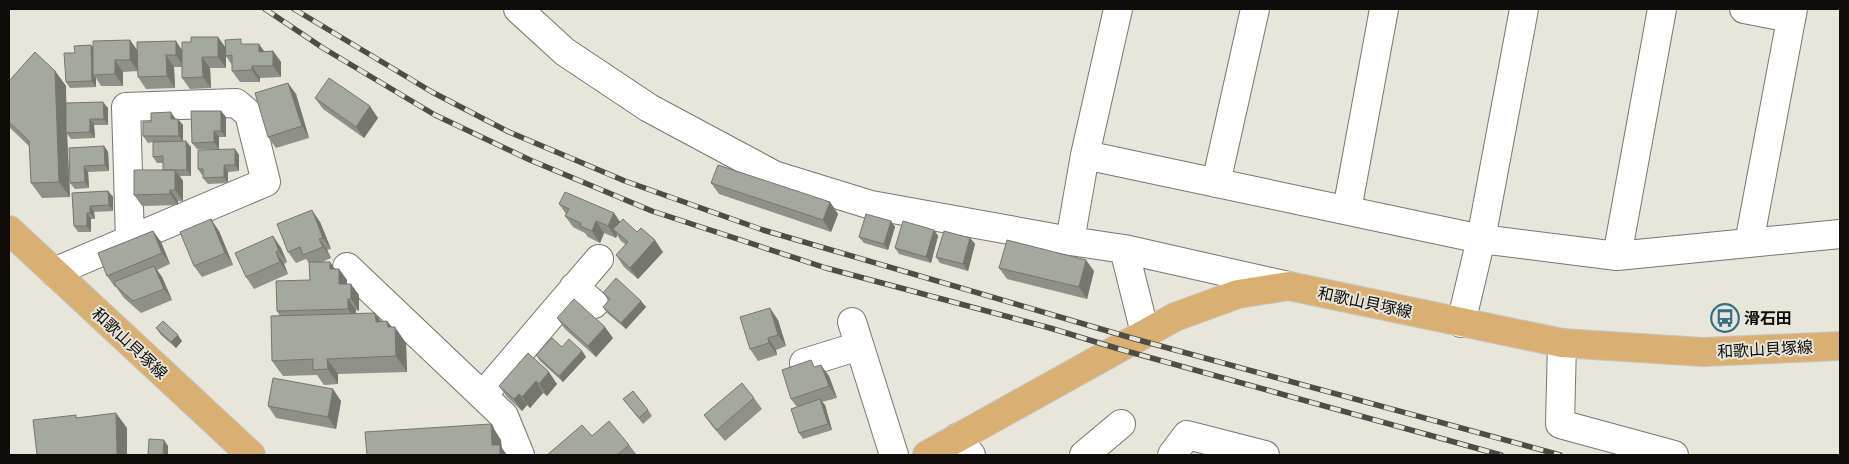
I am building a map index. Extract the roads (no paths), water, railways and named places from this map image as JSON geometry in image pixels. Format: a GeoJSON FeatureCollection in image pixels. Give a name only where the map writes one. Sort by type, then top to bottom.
{"type":"FeatureCollection","features":[{"type":"Feature","properties":{"kind":"main road","name":"和歌山貝塚線"},"geometry":{"type":"LineString","coordinates":[[9,230],[251,455]]}},
{"type":"Feature","properties":{"kind":"main road","name":"和歌山貝塚線"},"geometry":{"type":"LineString","coordinates":[[927,455],[964,446],[1145,333],[1175,317],[1238,294],[1289,286],[1562,343],[1703,352],[1840,346]]}},
{"type":"Feature","properties":{"kind":"street"},"geometry":{"type":"LineString","coordinates":[[1070,241],[1086,155],[1118,9]]}},
{"type":"Feature","properties":{"kind":"street"},"geometry":{"type":"LineString","coordinates":[[1216,182],[1255,9]]}},
{"type":"Feature","properties":{"kind":"street"},"geometry":{"type":"LineString","coordinates":[[1347,210],[1384,9]]}},
{"type":"Feature","properties":{"kind":"street"},"geometry":{"type":"LineString","coordinates":[[1460,322],[1482,239],[1524,9]]}},
{"type":"Feature","properties":{"kind":"street"},"geometry":{"type":"LineString","coordinates":[[1617,256],[1662,9]]}},
{"type":"Feature","properties":{"kind":"street"},"geometry":{"type":"LineString","coordinates":[[1744,9],[1792,13],[1749,243]]}},
{"type":"Feature","properties":{"kind":"street"},"geometry":{"type":"LineString","coordinates":[[520,10],[566,52],[649,108],[774,175],[871,205],[1124,249],[1289,286]]}},
{"type":"Feature","properties":{"kind":"street"},"geometry":{"type":"LineString","coordinates":[[54,272],[130,240],[266,182],[250,114],[236,103],[126,107],[130,240]]}},
{"type":"Feature","properties":{"kind":"street"},"geometry":{"type":"LineString","coordinates":[[1086,155],[1482,239],[1617,256],[1840,234]]}},
{"type":"Feature","properties":{"kind":"street"},"geometry":{"type":"LineString","coordinates":[[1124,249],[1145,333]]}},
{"type":"Feature","properties":{"kind":"street"},"geometry":{"type":"LineString","coordinates":[[483,395],[584,296],[599,259]]}},
{"type":"Feature","properties":{"kind":"street"},"geometry":{"type":"LineString","coordinates":[[346,267],[504,416],[520,455]]}},
{"type":"Feature","properties":{"kind":"street"},"geometry":{"type":"LineString","coordinates":[[804,363],[856,334],[894,455]]}},
{"type":"Feature","properties":{"kind":"street"},"geometry":{"type":"LineString","coordinates":[[1562,343],[1560,424],[1674,455]]}},
{"type":"Feature","properties":{"kind":"street"},"geometry":{"type":"LineString","coordinates":[[1084,455],[1121,424]]}},
{"type":"Feature","properties":{"kind":"street"},"geometry":{"type":"LineString","coordinates":[[1172,455],[1187,435],[1265,455]]}},
{"type":"Feature","properties":{"kind":"railway"},"geometry":{"type":"LineString","coordinates":[[265,9],[323,48],[435,115],[530,160],[652,211],[826,268],[1050,328],[1119,349],[1501,455]]}},
{"type":"Feature","properties":{"kind":"railway"},"geometry":{"type":"LineString","coordinates":[[294,9],[432,92],[509,132],[625,181],[763,230],[1135,339],[1560,455]]}},
{"type":"Feature","properties":{"kind":"place","name":"滑石田"},"geometry":{"type":"Point","coordinates":[1725,318]}}]}
